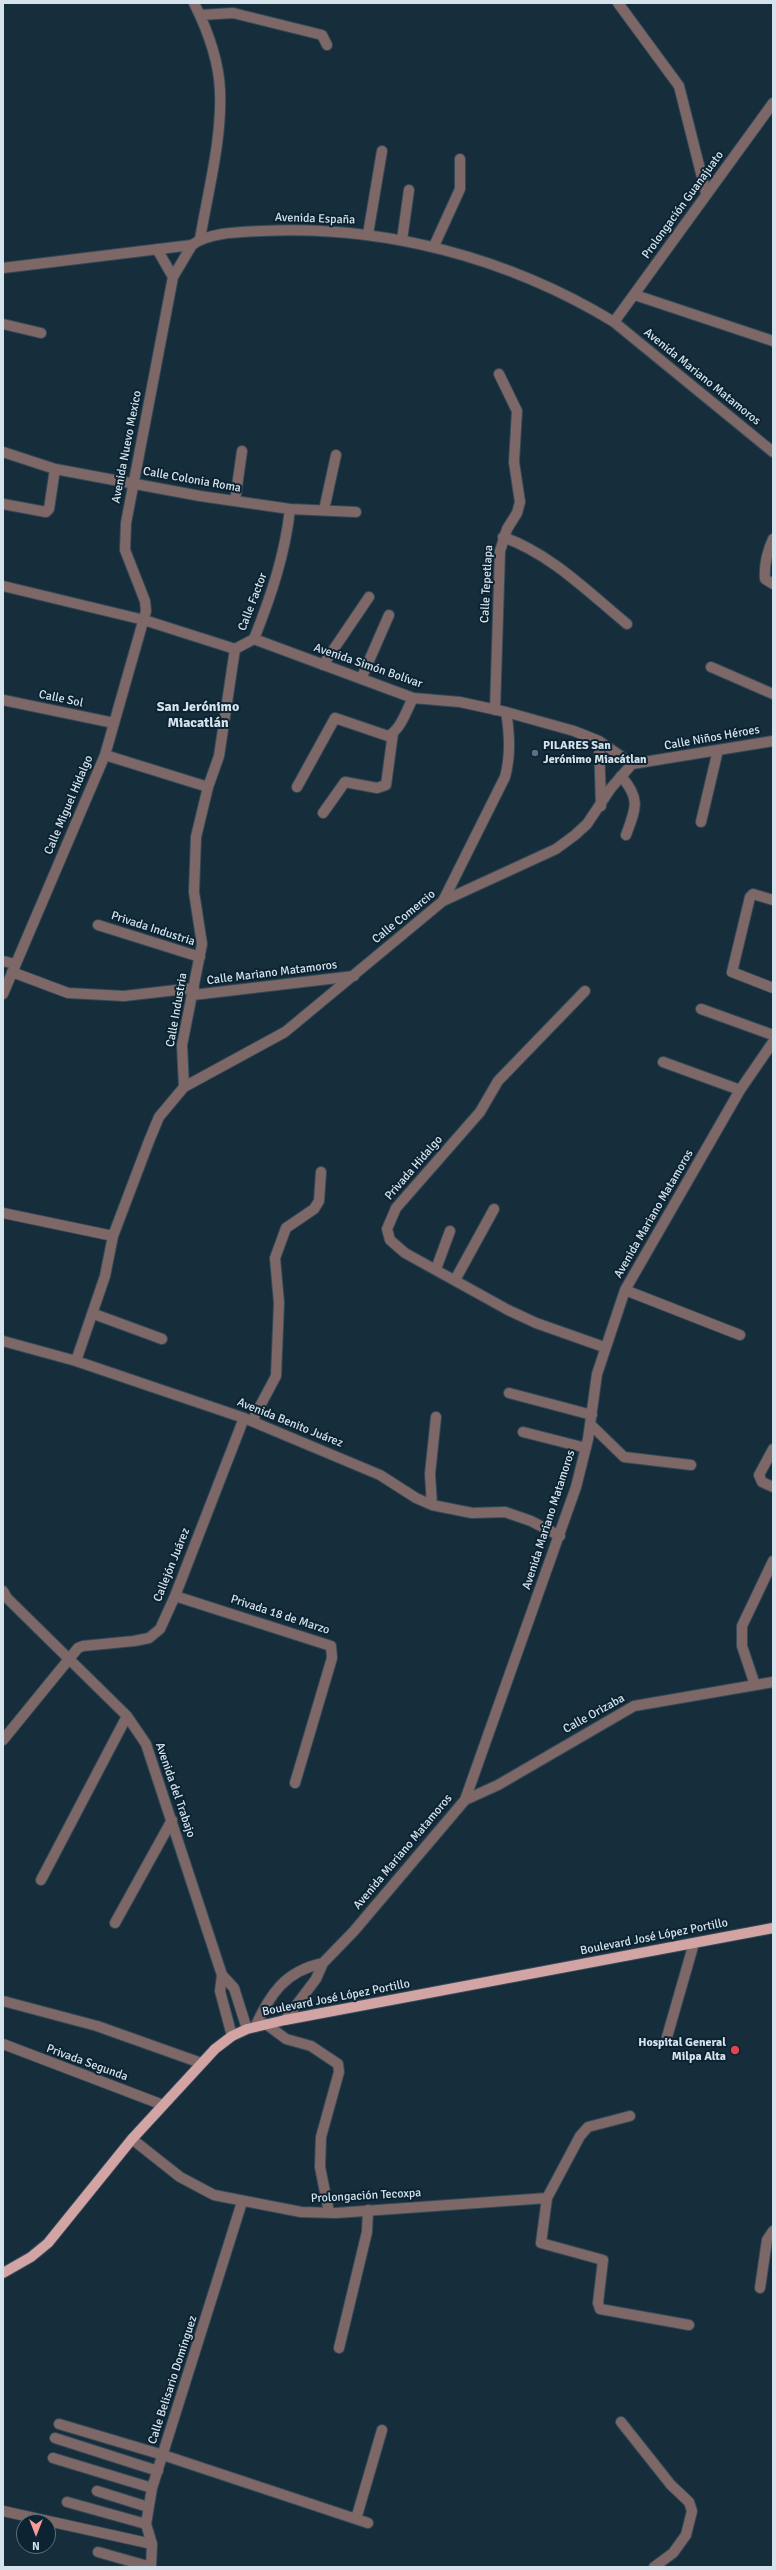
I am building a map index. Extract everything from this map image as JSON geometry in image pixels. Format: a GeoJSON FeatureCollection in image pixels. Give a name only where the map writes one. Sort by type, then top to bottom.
{"type":"FeatureCollection","features":[{"type":"Feature","properties":{"kind":"main road","name":"Boulevard José López Portillo"},"geometry":{"type":"LineString","coordinates":[[3,2273],[31,2257],[48,2243],[132,2139],[214,2049],[232,2036],[251,2028],[285,2020],[773,1928]]}},
{"type":"Feature","properties":{"kind":"street"},"geometry":{"type":"LineString","coordinates":[[157,249],[173,277],[196,242],[220,120],[220,90],[216,62],[200,15],[194,3]]}},
{"type":"Feature","properties":{"kind":"street"},"geometry":{"type":"LineString","coordinates":[[618,3],[679,86],[706,193]]}},
{"type":"Feature","properties":{"kind":"street"},"geometry":{"type":"LineString","coordinates":[[200,15],[233,13],[322,35],[327,45]]}},
{"type":"Feature","properties":{"kind":"street","name":"Prolongación Guanajuato"},"geometry":{"type":"LineString","coordinates":[[614,322],[635,295],[706,193],[773,103]]}},
{"type":"Feature","properties":{"kind":"street"},"geometry":{"type":"LineString","coordinates":[[368,234],[382,151]]}},
{"type":"Feature","properties":{"kind":"street"},"geometry":{"type":"LineString","coordinates":[[434,246],[460,189],[460,159]]}},
{"type":"Feature","properties":{"kind":"street"},"geometry":{"type":"LineString","coordinates":[[402,240],[409,190]]}},
{"type":"Feature","properties":{"kind":"street","name":"Avenida España"},"geometry":{"type":"LineString","coordinates":[[3,268],[157,249],[244,231],[310,229],[368,234],[434,246],[528,279],[566,295],[614,322]]}},
{"type":"Feature","properties":{"kind":"street","name":"Avenida Nuevo Mexico"},"geometry":{"type":"LineString","coordinates":[[144,620],[146,612],[145,601],[125,550],[126,523],[173,277]]}},
{"type":"Feature","properties":{"kind":"street"},"geometry":{"type":"LineString","coordinates":[[635,295],[773,341]]}},
{"type":"Feature","properties":{"kind":"street","name":"Avenida Mariano Matamoros"},"geometry":{"type":"LineString","coordinates":[[614,322],[773,452]]}},
{"type":"Feature","properties":{"kind":"street"},"geometry":{"type":"LineString","coordinates":[[3,324],[41,333]]}},
{"type":"Feature","properties":{"kind":"street","name":"Calle Tepetlapa"},"geometry":{"type":"LineString","coordinates":[[495,710],[500,551],[503,537],[517,513],[520,502],[514,462],[517,411],[499,374]]}},
{"type":"Feature","properties":{"kind":"street"},"geometry":{"type":"LineString","coordinates":[[235,501],[242,451]]}},
{"type":"Feature","properties":{"kind":"street","name":"Calle Colonia Roma"},"geometry":{"type":"LineString","coordinates":[[3,452],[55,469],[105,480],[134,483],[290,509],[356,512]]}},
{"type":"Feature","properties":{"kind":"street"},"geometry":{"type":"LineString","coordinates":[[324,510],[336,455]]}},
{"type":"Feature","properties":{"kind":"street"},"geometry":{"type":"LineString","coordinates":[[3,504],[46,512],[49,509],[55,469]]}},
{"type":"Feature","properties":{"kind":"street","name":"Calle Factor"},"geometry":{"type":"LineString","coordinates":[[235,649],[254,639],[273,590],[287,535],[290,509]]}},
{"type":"Feature","properties":{"kind":"street"},"geometry":{"type":"LineString","coordinates":[[503,537],[525,545],[541,555],[627,624]]}},
{"type":"Feature","properties":{"kind":"street"},"geometry":{"type":"LineString","coordinates":[[773,539],[768,548],[765,568],[765,579],[773,584]]}},
{"type":"Feature","properties":{"kind":"street"},"geometry":{"type":"LineString","coordinates":[[3,586],[144,620],[235,649],[219,756],[208,787],[105,755]]}},
{"type":"Feature","properties":{"kind":"street"},"geometry":{"type":"LineString","coordinates":[[322,665],[369,597]]}},
{"type":"Feature","properties":{"kind":"street"},"geometry":{"type":"LineString","coordinates":[[361,679],[389,615]]}},
{"type":"Feature","properties":{"kind":"street","name":"Calle Miguel Hidalgo"},"geometry":{"type":"LineString","coordinates":[[3,994],[105,755],[144,620]]}},
{"type":"Feature","properties":{"kind":"street","name":"Avenida Simón Bolívar"},"geometry":{"type":"LineString","coordinates":[[254,639],[413,698],[460,702],[506,712],[574,731],[599,741],[632,764]]}},
{"type":"Feature","properties":{"kind":"street"},"geometry":{"type":"LineString","coordinates":[[712,667],[773,694]]}},
{"type":"Feature","properties":{"kind":"street"},"geometry":{"type":"LineString","coordinates":[[323,813],[346,782],[377,788],[386,785],[393,733],[413,698]]}},
{"type":"Feature","properties":{"kind":"street","name":"Calle Sol"},"geometry":{"type":"LineString","coordinates":[[3,700],[114,723]]}},
{"type":"Feature","properties":{"kind":"street"},"geometry":{"type":"LineString","coordinates":[[443,901],[505,777],[510,761],[510,740],[506,712]]}},
{"type":"Feature","properties":{"kind":"street"},"geometry":{"type":"LineString","coordinates":[[297,787],[335,718],[382,734],[393,733]]}},
{"type":"Feature","properties":{"kind":"street"},"geometry":{"type":"LineString","coordinates":[[599,741],[600,806]]}},
{"type":"Feature","properties":{"kind":"street","name":"Calle Niños Héroes"},"geometry":{"type":"LineString","coordinates":[[632,764],[773,741]]}},
{"type":"Feature","properties":{"kind":"street"},"geometry":{"type":"LineString","coordinates":[[701,822],[718,750]]}},
{"type":"Feature","properties":{"kind":"street","name":"Calle Comercio"},"geometry":{"type":"LineString","coordinates":[[184,1087],[285,1032],[443,901],[556,849],[587,824],[621,776],[632,764]]}},
{"type":"Feature","properties":{"kind":"street"},"geometry":{"type":"LineString","coordinates":[[621,776],[631,788],[636,800],[626,835]]}},
{"type":"Feature","properties":{"kind":"street","name":"Calle Industria"},"geometry":{"type":"LineString","coordinates":[[184,1087],[182,1045],[200,957],[202,930],[194,892],[196,837],[208,787]]}},
{"type":"Feature","properties":{"kind":"street"},"geometry":{"type":"LineString","coordinates":[[773,900],[758,894],[753,894],[750,897],[733,969],[773,988]]}},
{"type":"Feature","properties":{"kind":"street","name":"Privada Industria"},"geometry":{"type":"LineString","coordinates":[[98,925],[200,957]]}},
{"type":"Feature","properties":{"kind":"street","name":"Calle Mariano Matamoros"},"geometry":{"type":"LineString","coordinates":[[3,961],[13,968],[68,993],[124,996],[193,992],[354,976]]}},
{"type":"Feature","properties":{"kind":"street","name":"Privada Hidalgo"},"geometry":{"type":"LineString","coordinates":[[585,991],[498,1081],[480,1112],[396,1208],[390,1219],[387,1230],[390,1240],[405,1253],[508,1310],[536,1323],[604,1347]]}},
{"type":"Feature","properties":{"kind":"street"},"geometry":{"type":"LineString","coordinates":[[701,1008],[773,1035]]}},
{"type":"Feature","properties":{"kind":"street","name":"Avenida Mariano Matamoros"},"geometry":{"type":"LineString","coordinates":[[285,2020],[316,1979],[323,1963],[354,1931],[464,1800],[560,1536],[586,1448],[597,1374],[604,1347],[626,1290],[740,1090],[773,1042]]}},
{"type":"Feature","properties":{"kind":"street"},"geometry":{"type":"LineString","coordinates":[[663,1062],[740,1090]]}},
{"type":"Feature","properties":{"kind":"street"},"geometry":{"type":"LineString","coordinates":[[76,1361],[94,1314],[105,1276],[113,1236],[159,1116],[184,1087]]}},
{"type":"Feature","properties":{"kind":"street","name":"Callejón Juárez"},"geometry":{"type":"LineString","coordinates":[[3,1740],[44,1692],[68,1658],[83,1646],[149,1638],[160,1629],[248,1420],[276,1376],[279,1303],[275,1258],[286,1228],[314,1209],[319,1201],[321,1172]]}},
{"type":"Feature","properties":{"kind":"street"},"geometry":{"type":"LineString","coordinates":[[455,1280],[494,1209]]}},
{"type":"Feature","properties":{"kind":"street"},"geometry":{"type":"LineString","coordinates":[[3,1213],[113,1236]]}},
{"type":"Feature","properties":{"kind":"street"},"geometry":{"type":"LineString","coordinates":[[436,1269],[450,1231]]}},
{"type":"Feature","properties":{"kind":"street"},"geometry":{"type":"LineString","coordinates":[[626,1290],[740,1335]]}},
{"type":"Feature","properties":{"kind":"street"},"geometry":{"type":"LineString","coordinates":[[94,1314],[162,1339]]}},
{"type":"Feature","properties":{"kind":"street","name":"Avenida Benito Juárez"},"geometry":{"type":"LineString","coordinates":[[3,1341],[76,1361],[248,1420],[380,1475],[416,1498],[432,1505],[472,1513],[505,1512],[531,1521],[560,1536]]}},
{"type":"Feature","properties":{"kind":"street"},"geometry":{"type":"LineString","coordinates":[[510,1392],[591,1420],[624,1457],[691,1465]]}},
{"type":"Feature","properties":{"kind":"street"},"geometry":{"type":"LineString","coordinates":[[432,1505],[430,1474],[436,1417]]}},
{"type":"Feature","properties":{"kind":"street"},"geometry":{"type":"LineString","coordinates":[[523,1432],[586,1448]]}},
{"type":"Feature","properties":{"kind":"street"},"geometry":{"type":"LineString","coordinates":[[773,1449],[759,1475],[762,1482],[773,1487]]}},
{"type":"Feature","properties":{"kind":"street"},"geometry":{"type":"LineString","coordinates":[[755,1685],[742,1646],[742,1626],[773,1561]]}},
{"type":"Feature","properties":{"kind":"street","name":"Avenida del Trabajo"},"geometry":{"type":"LineString","coordinates":[[3,1591],[7,1598],[127,1716],[146,1744],[222,1975],[234,1988],[251,2028]]}},
{"type":"Feature","properties":{"kind":"street","name":"Privada 18 de Marzo"},"geometry":{"type":"LineString","coordinates":[[175,1596],[331,1646],[332,1658],[295,1783]]}},
{"type":"Feature","properties":{"kind":"street","name":"Calle Orizaba"},"geometry":{"type":"LineString","coordinates":[[464,1800],[498,1785],[634,1706],[773,1682]]}},
{"type":"Feature","properties":{"kind":"street"},"geometry":{"type":"LineString","coordinates":[[41,1880],[127,1716]]}},
{"type":"Feature","properties":{"kind":"street"},"geometry":{"type":"LineString","coordinates":[[115,1923],[172,1820]]}},
{"type":"Feature","properties":{"kind":"street"},"geometry":{"type":"LineString","coordinates":[[668,2037],[694,1943]]}},
{"type":"Feature","properties":{"kind":"street"},"geometry":{"type":"LineString","coordinates":[[251,2028],[267,2000],[282,1983],[307,1966],[323,1963]]}},
{"type":"Feature","properties":{"kind":"street","name":"Avenida del Trabajo"},"geometry":{"type":"LineString","coordinates":[[222,1975],[220,1991],[232,2036]]}},
{"type":"Feature","properties":{"kind":"street"},"geometry":{"type":"LineString","coordinates":[[3,2001],[97,2026],[201,2063]]}},
{"type":"Feature","properties":{"kind":"street"},"geometry":{"type":"LineString","coordinates":[[266,2024],[286,2039],[311,2046],[338,2064],[339,2072],[321,2137],[320,2167],[329,2212]]}},
{"type":"Feature","properties":{"kind":"street","name":"Privada Segunda"},"geometry":{"type":"LineString","coordinates":[[3,2044],[163,2105]]}},
{"type":"Feature","properties":{"kind":"street"},"geometry":{"type":"LineString","coordinates":[[630,2116],[588,2127],[580,2136],[547,2198],[541,2242],[603,2260],[598,2303],[600,2309],[689,2326]]}},
{"type":"Feature","properties":{"kind":"street","name":"Prolongación Tecoxpa"},"geometry":{"type":"LineString","coordinates":[[132,2139],[180,2177],[214,2195],[242,2202],[300,2212],[368,2210],[547,2198]]}},
{"type":"Feature","properties":{"kind":"street","name":"Calle Belisario Domínguez"},"geometry":{"type":"LineString","coordinates":[[151,2567],[152,2544],[146,2524],[152,2488],[242,2202]]}},
{"type":"Feature","properties":{"kind":"street"},"geometry":{"type":"LineString","coordinates":[[339,2348],[367,2232],[368,2210]]}},
{"type":"Feature","properties":{"kind":"street"},"geometry":{"type":"LineString","coordinates":[[760,2288],[767,2240],[773,2230]]}},
{"type":"Feature","properties":{"kind":"street"},"geometry":{"type":"LineString","coordinates":[[621,2422],[671,2485],[689,2502],[692,2511],[686,2535],[673,2553],[654,2567]]}},
{"type":"Feature","properties":{"kind":"street"},"geometry":{"type":"LineString","coordinates":[[60,2424],[163,2455],[368,2523]]}},
{"type":"Feature","properties":{"kind":"street"},"geometry":{"type":"LineString","coordinates":[[356,2519],[382,2430]]}},
{"type":"Feature","properties":{"kind":"street"},"geometry":{"type":"LineString","coordinates":[[55,2438],[158,2471]]}},
{"type":"Feature","properties":{"kind":"street"},"geometry":{"type":"LineString","coordinates":[[53,2458],[152,2488]]}},
{"type":"Feature","properties":{"kind":"street"},"geometry":{"type":"LineString","coordinates":[[97,2491],[148,2507]]}},
{"type":"Feature","properties":{"kind":"street"},"geometry":{"type":"LineString","coordinates":[[67,2502],[146,2524]]}},
{"type":"Feature","properties":{"kind":"street"},"geometry":{"type":"LineString","coordinates":[[3,2511],[152,2544]]}},
{"type":"Feature","properties":{"kind":"street"},"geometry":{"type":"LineString","coordinates":[[98,2552],[151,2567]]}},
{"type":"Feature","properties":{"kind":"place","name":"PILARES San Jerónimo Miacátlan"},"geometry":{"type":"Point","coordinates":[535,753]}},
{"type":"Feature","properties":{"kind":"place","name":"Hospital General Milpa Alta"},"geometry":{"type":"Point","coordinates":[735,2050]}},
{"type":"Feature","properties":{"kind":"district","name":"San Jerónimo Miacatlán"},"geometry":{"type":"Point","coordinates":[198,716]}}]}
